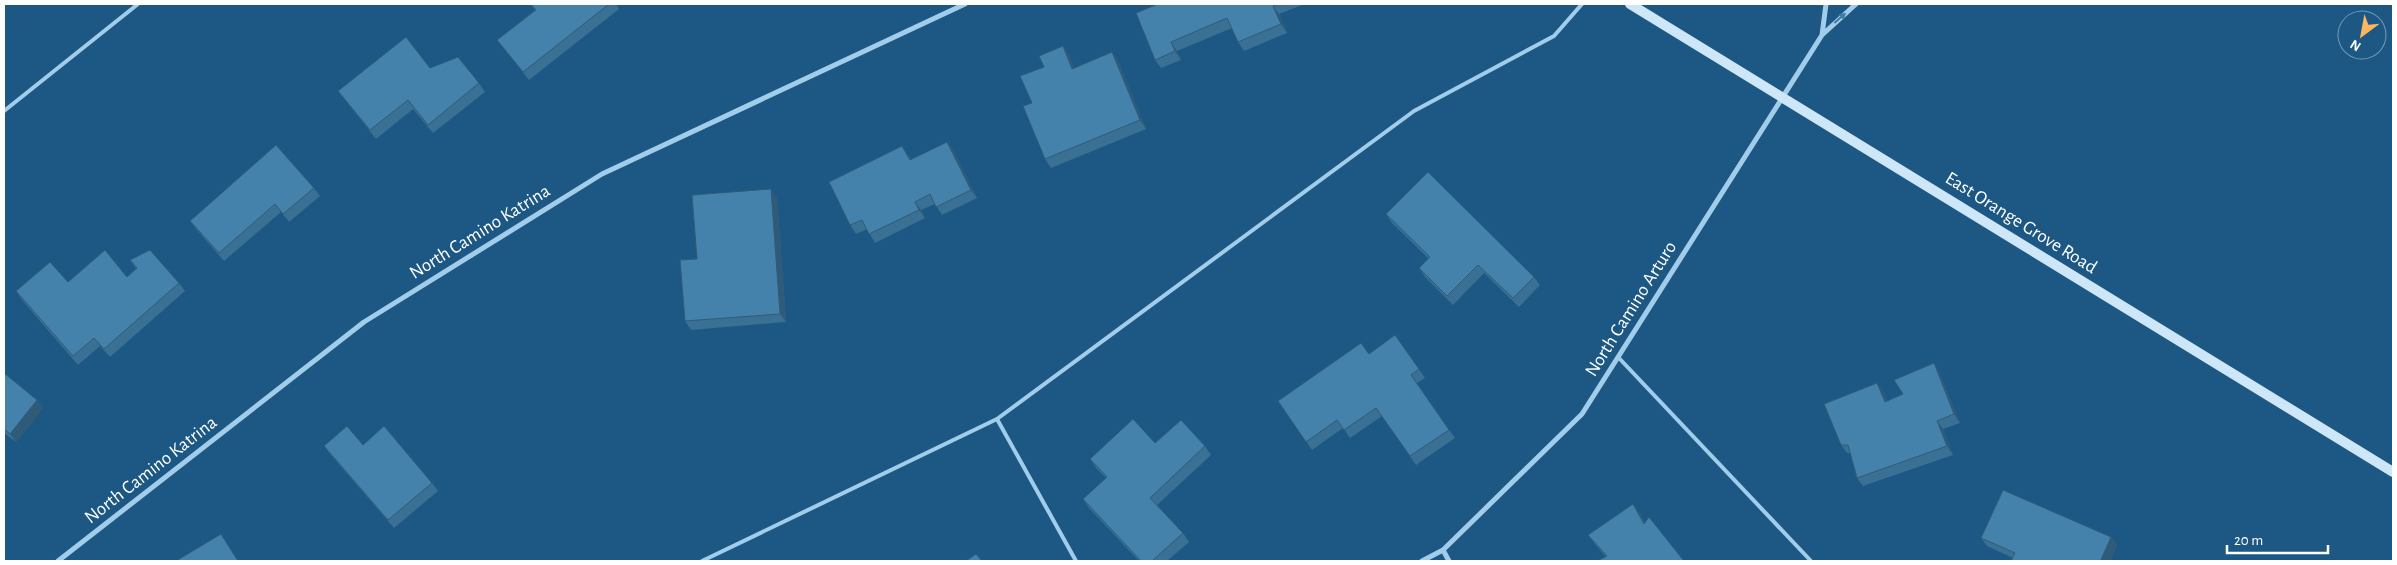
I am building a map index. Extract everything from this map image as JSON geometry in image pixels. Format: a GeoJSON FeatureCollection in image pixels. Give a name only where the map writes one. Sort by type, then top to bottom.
{"type":"FeatureCollection","features":[{"type":"Feature","properties":{"kind":"main road","name":"East Orange Grove Road"},"geometry":{"type":"LineString","coordinates":[[1630,4],[2393,472]]}},
{"type":"Feature","properties":{"kind":"street","name":"North Camino Katrina"},"geometry":{"type":"LineString","coordinates":[[58,561],[364,322],[602,174],[965,4]]}},
{"type":"Feature","properties":{"kind":"street","name":"North Camino Arturo"},"geometry":{"type":"LineString","coordinates":[[1822,34],[1826,4]]}},
{"type":"Feature","properties":{"kind":"street","name":"North Camino Arturo"},"geometry":{"type":"LineString","coordinates":[[1422,561],[1443,550],[1582,414],[1822,34],[1856,4]]}},
{"type":"Feature","properties":{"kind":"street"},"geometry":{"type":"LineString","coordinates":[[1443,550],[1449,561]]}},
{"type":"Feature","properties":{"kind":"lane"},"geometry":{"type":"LineString","coordinates":[[4,111],[138,4]]}},
{"type":"Feature","properties":{"kind":"lane"},"geometry":{"type":"LineString","coordinates":[[702,561],[997,418],[1414,111],[1554,36],[1582,4]]}},
{"type":"Feature","properties":{"kind":"lane"},"geometry":{"type":"LineString","coordinates":[[1618,357],[1811,561]]}},
{"type":"Feature","properties":{"kind":"lane"},"geometry":{"type":"LineString","coordinates":[[997,418],[1076,561]]}},
{"type":"Feature","properties":{"kind":"building"},"geometry":{"type":"Polygon","coordinates":[[[531,4],[609,4],[523,72],[497,40],[536,10],[531,4]]]}},
{"type":"Feature","properties":{"kind":"building"},"geometry":{"type":"Polygon","coordinates":[[[1158,4],[1279,4],[1273,6],[1281,24],[1238,42],[1227,18],[1171,42],[1175,51],[1155,60],[1136,13],[1158,4]]]}},
{"type":"Feature","properties":{"kind":"building"},"geometry":{"type":"Polygon","coordinates":[[[406,37],[430,68],[458,57],[479,83],[428,125],[408,100],[370,130],[338,91],[406,37]]]}},
{"type":"Feature","properties":{"kind":"building"},"geometry":{"type":"Polygon","coordinates":[[[1063,46],[1072,69],[1112,52],[1140,120],[1045,159],[1023,106],[1032,103],[1020,76],[1044,67],[1039,56],[1063,46]]]}},
{"type":"Feature","properties":{"kind":"building"},"geometry":{"type":"Polygon","coordinates":[[[947,142],[971,190],[936,207],[930,194],[915,202],[919,210],[869,234],[862,220],[850,225],[829,182],[902,146],[910,160],[947,142]]]}},
{"type":"Feature","properties":{"kind":"building"},"geometry":{"type":"Polygon","coordinates":[[[276,145],[314,188],[283,214],[275,204],[219,253],[190,221],[276,145]]]}},
{"type":"Feature","properties":{"kind":"building"},"geometry":{"type":"Polygon","coordinates":[[[1428,172],[1534,277],[1513,298],[1478,265],[1447,296],[1419,268],[1430,257],[1386,214],[1428,172]]]}},
{"type":"Feature","properties":{"kind":"building"},"geometry":{"type":"Polygon","coordinates":[[[771,189],[780,314],[685,321],[680,260],[697,259],[692,195],[771,189]]]}},
{"type":"Feature","properties":{"kind":"building"},"geometry":{"type":"Polygon","coordinates":[[[105,250],[127,277],[137,268],[130,260],[150,250],[179,283],[104,349],[94,338],[73,356],[16,291],[50,262],[68,282],[105,250]]]}},
{"type":"Feature","properties":{"kind":"building"},"geometry":{"type":"Polygon","coordinates":[[[1395,335],[1419,369],[1411,375],[1449,430],[1410,456],[1376,408],[1344,430],[1337,420],[1306,442],[1278,401],[1361,343],[1369,354],[1395,335]]]}},
{"type":"Feature","properties":{"kind":"building"},"geometry":{"type":"Polygon","coordinates":[[[1934,363],[1954,414],[1937,421],[1947,446],[1857,478],[1848,445],[1841,445],[1824,404],[1877,383],[1885,402],[1903,394],[1894,380],[1934,363]]]}},
{"type":"Feature","properties":{"kind":"building"},"geometry":{"type":"Polygon","coordinates":[[[4,373],[37,400],[10,434],[4,429],[4,373]]]}},
{"type":"Feature","properties":{"kind":"building"},"geometry":{"type":"Polygon","coordinates":[[[1133,419],[1155,443],[1181,420],[1205,446],[1150,498],[1183,533],[1152,561],[1141,561],[1083,499],[1107,477],[1090,459],[1133,419]]]}},
{"type":"Feature","properties":{"kind":"building"},"geometry":{"type":"Polygon","coordinates":[[[347,426],[363,445],[384,426],[432,483],[388,520],[324,446],[347,426]]]}},
{"type":"Feature","properties":{"kind":"building"},"geometry":{"type":"Polygon","coordinates":[[[2003,490],[2111,537],[2101,560],[2103,561],[2011,561],[2015,553],[1981,538],[2003,490]]]}},
{"type":"Feature","properties":{"kind":"building"},"geometry":{"type":"Polygon","coordinates":[[[1633,504],[1644,524],[1649,517],[1684,561],[1597,561],[1607,556],[1588,535],[1633,504]]]}},
{"type":"Feature","properties":{"kind":"building"},"geometry":{"type":"Polygon","coordinates":[[[221,534],[238,561],[176,561],[221,534]]]}},
{"type":"Feature","properties":{"kind":"building"},"geometry":{"type":"Polygon","coordinates":[[[976,554],[982,561],[966,561],[976,554]]]}}]}
